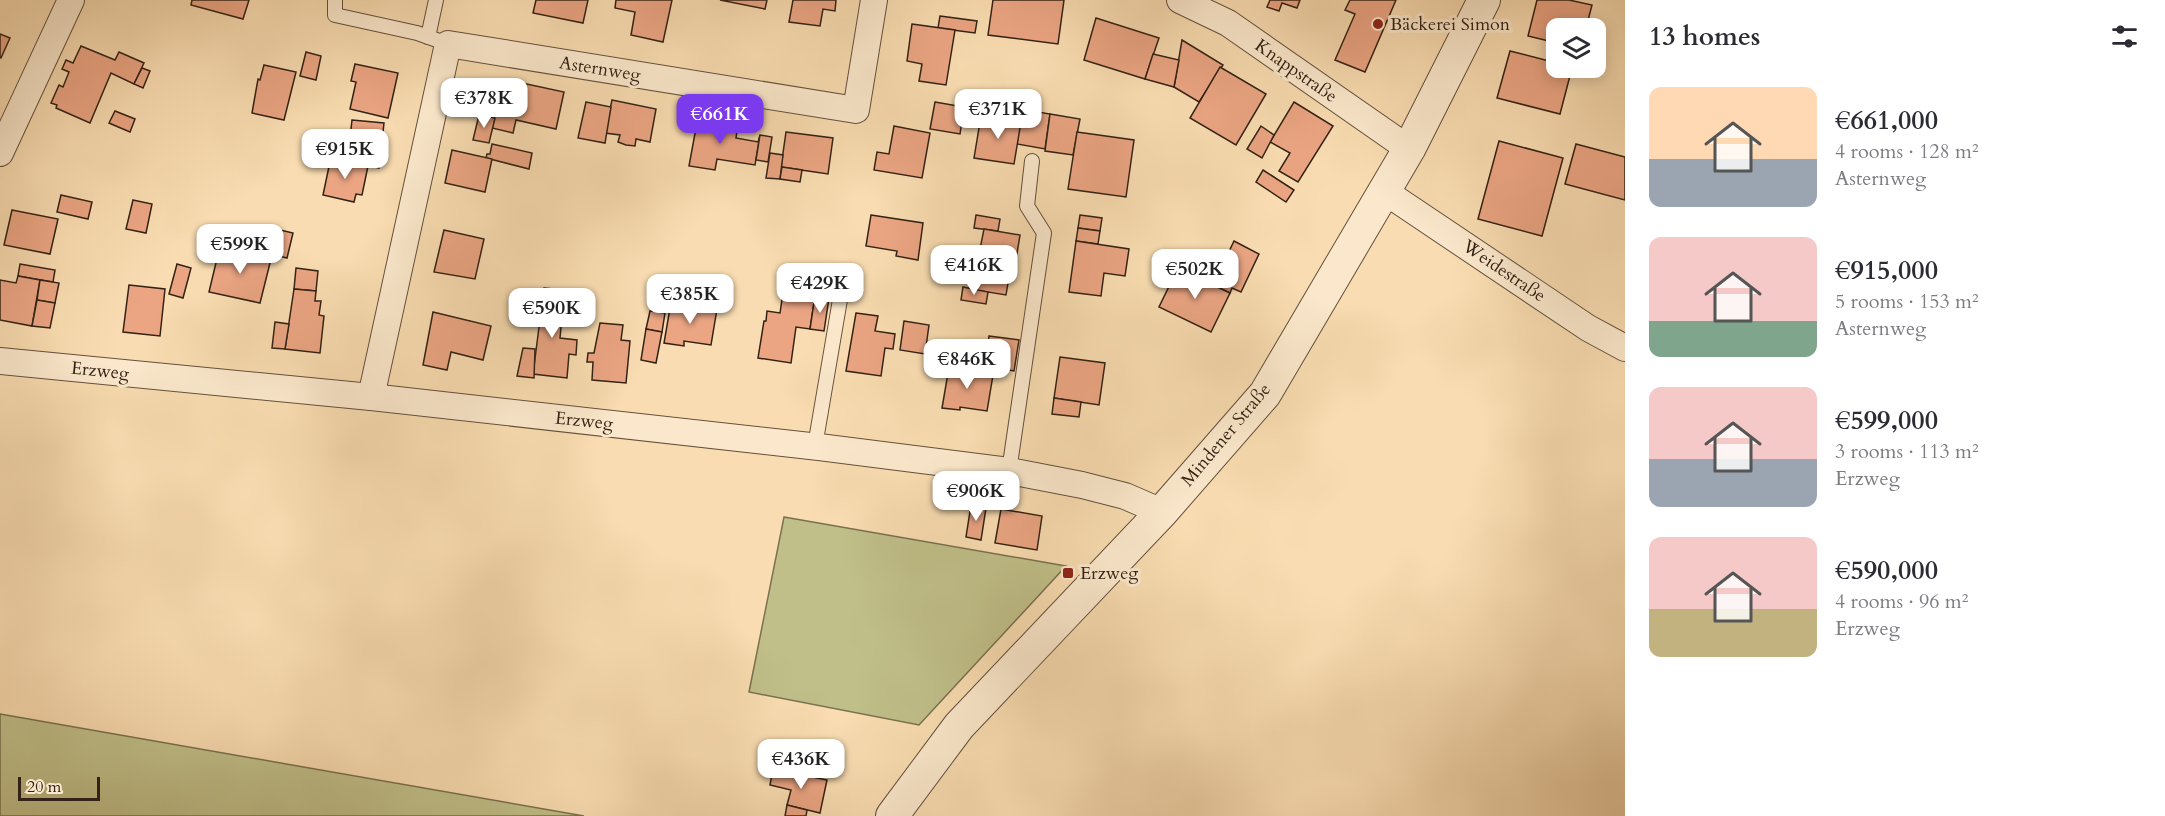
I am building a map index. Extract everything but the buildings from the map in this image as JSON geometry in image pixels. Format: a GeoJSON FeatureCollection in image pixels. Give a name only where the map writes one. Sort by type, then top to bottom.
{"type":"FeatureCollection","features":[{"type":"Feature","properties":{"kind":"street"},"geometry":{"type":"LineString","coordinates":[[0,153],[71,0]]}},
{"type":"Feature","properties":{"kind":"street","name":"Asternweg"},"geometry":{"type":"LineString","coordinates":[[438,41],[856,110],[874,0]]}},
{"type":"Feature","properties":{"kind":"street","name":"Mindener Straße"},"geometry":{"type":"LineString","coordinates":[[892,816],[959,726],[1162,512],[1265,394],[1408,149],[1484,0]]}},
{"type":"Feature","properties":{"kind":"street","name":"Knappstraße"},"geometry":{"type":"LineString","coordinates":[[1194,3],[1228,23],[1408,149]]}},
{"type":"Feature","properties":{"kind":"street"},"geometry":{"type":"LineString","coordinates":[[371,397],[438,41]]}},
{"type":"Feature","properties":{"kind":"street","name":"Weidestraße"},"geometry":{"type":"LineString","coordinates":[[1384,191],[1588,328],[1625,348]]}},
{"type":"Feature","properties":{"kind":"street","name":"Erzweg"},"geometry":{"type":"LineString","coordinates":[[0,361],[371,397],[1009,471],[1114,493],[1162,512]]}},
{"type":"Feature","properties":{"kind":"lane"},"geometry":{"type":"LineString","coordinates":[[335,0],[336,15],[438,41],[436,0]]}},
{"type":"Feature","properties":{"kind":"lane"},"geometry":{"type":"LineString","coordinates":[[1009,471],[1044,233],[1027,206],[1032,161]]}},
{"type":"Feature","properties":{"kind":"lane"},"geometry":{"type":"LineString","coordinates":[[815,447],[842,288]]}},
{"type":"Feature","properties":{"kind":"shaded area"},"geometry":{"type":"Polygon","coordinates":[[[784,517],[1066,566],[919,725],[749,692],[784,517]]]}},
{"type":"Feature","properties":{"kind":"shaded area"},"geometry":{"type":"Polygon","coordinates":[[[0,714],[584,816],[0,816],[0,714]]]}},
{"type":"Feature","properties":{"kind":"place","name":"Bäckerei Simon"},"geometry":{"type":"Point","coordinates":[1378,24]}},
{"type":"Feature","properties":{"kind":"place","name":"Erzweg"},"geometry":{"type":"Point","coordinates":[1068,573]}}]}
